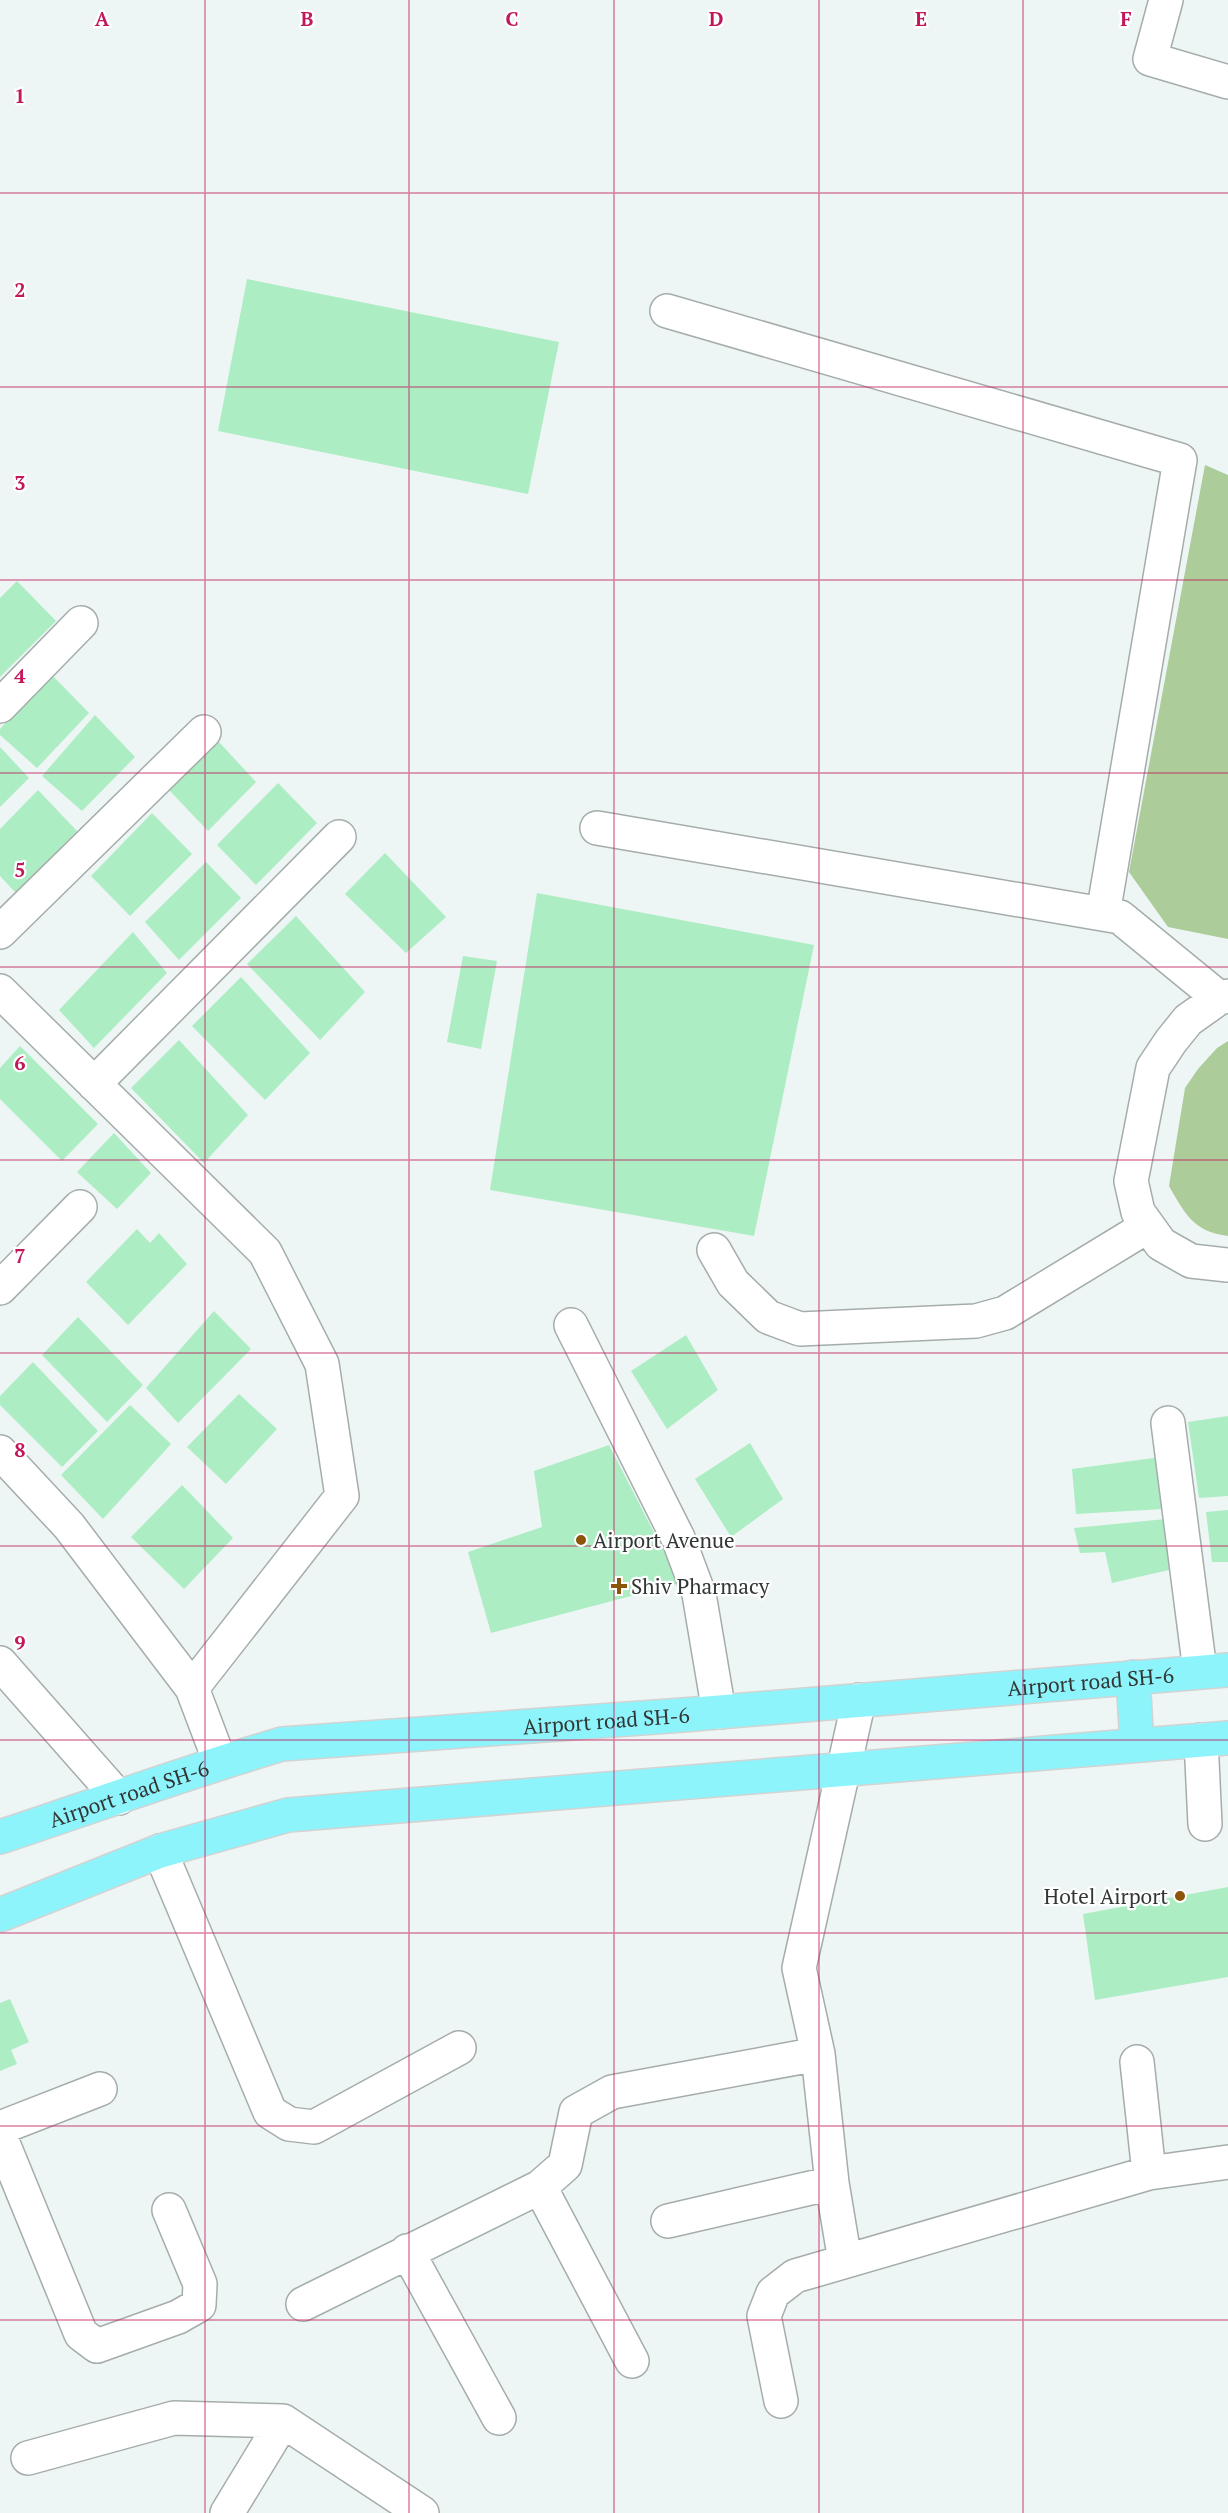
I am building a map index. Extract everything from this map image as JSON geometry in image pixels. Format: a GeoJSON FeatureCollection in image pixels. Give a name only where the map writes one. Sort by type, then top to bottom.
{"type":"FeatureCollection","features":[{"type":"Feature","properties":{"kind":"main road","name":"Airport road SH-6"},"geometry":{"type":"LineString","coordinates":[[0,1837],[220,1762],[282,1744],[719,1712],[1214,1671]]}},
{"type":"Feature","properties":{"kind":"main road"},"geometry":{"type":"LineString","coordinates":[[1133,1677],[1137,1745]]}},
{"type":"Feature","properties":{"kind":"main road"},"geometry":{"type":"LineString","coordinates":[[0,1916],[160,1851],[288,1815],[1215,1739]]}},
{"type":"Feature","properties":{"kind":"street"},"geometry":{"type":"LineString","coordinates":[[1166,0],[1150,59],[1228,82]]}},
{"type":"Feature","properties":{"kind":"street"},"geometry":{"type":"LineString","coordinates":[[667,310],[1180,460],[1103,914]]}},
{"type":"Feature","properties":{"kind":"street"},"geometry":{"type":"LineString","coordinates":[[0,706],[81,623]]}},
{"type":"Feature","properties":{"kind":"street"},"geometry":{"type":"LineString","coordinates":[[0,932],[204,732]]}},
{"type":"Feature","properties":{"kind":"street"},"geometry":{"type":"LineString","coordinates":[[597,828],[1120,917],[1223,997],[1188,1020],[1153,1068],[1131,1181],[1138,1212],[1161,1245],[1191,1261],[1228,1265]]}},
{"type":"Feature","properties":{"kind":"street"},"geometry":{"type":"LineString","coordinates":[[94,1084],[339,837]]}},
{"type":"Feature","properties":{"kind":"street"},"geometry":{"type":"LineString","coordinates":[[0,991],[265,1252],[322,1364],[342,1496],[192,1688]]}},
{"type":"Feature","properties":{"kind":"street"},"geometry":{"type":"LineString","coordinates":[[0,1288],[80,1206]]}},
{"type":"Feature","properties":{"kind":"street"},"geometry":{"type":"LineString","coordinates":[[714,1250],[733,1283],[768,1317],[800,1329],[976,1322],[1005,1312],[1148,1226]]}},
{"type":"Feature","properties":{"kind":"street"},"geometry":{"type":"LineString","coordinates":[[571,1325],[678,1538],[699,1594],[719,1712]]}},
{"type":"Feature","properties":{"kind":"street"},"geometry":{"type":"LineString","coordinates":[[1168,1423],[1214,1671]]}},
{"type":"Feature","properties":{"kind":"street"},"geometry":{"type":"LineString","coordinates":[[0,1452],[69,1526],[192,1688],[220,1762]]}},
{"type":"Feature","properties":{"kind":"street"},"geometry":{"type":"LineString","coordinates":[[0,1663],[119,1798]]}},
{"type":"Feature","properties":{"kind":"street"},"geometry":{"type":"LineString","coordinates":[[845,2261],[832,2183],[818,2054],[799,1968],[859,1700]]}},
{"type":"Feature","properties":{"kind":"street"},"geometry":{"type":"LineString","coordinates":[[1205,1824],[1215,1739]]}},
{"type":"Feature","properties":{"kind":"street"},"geometry":{"type":"LineString","coordinates":[[160,1851],[270,2112],[289,2124],[314,2127],[459,2048]]}},
{"type":"Feature","properties":{"kind":"street"},"geometry":{"type":"LineString","coordinates":[[303,2304],[540,2187],[566,2165],[576,2112],[612,2092],[818,2054]]}},
{"type":"Feature","properties":{"kind":"street"},"geometry":{"type":"LineString","coordinates":[[1137,2062],[1149,2174]]}},
{"type":"Feature","properties":{"kind":"street"},"geometry":{"type":"LineString","coordinates":[[0,2128],[100,2089]]}},
{"type":"Feature","properties":{"kind":"street"},"geometry":{"type":"LineString","coordinates":[[0,2136],[81,2334],[97,2346],[178,2317],[199,2305],[200,2283],[169,2210]]}},
{"type":"Feature","properties":{"kind":"street"},"geometry":{"type":"LineString","coordinates":[[781,2401],[764,2316],[773,2293],[795,2276],[1149,2174],[1228,2162]]}},
{"type":"Feature","properties":{"kind":"street"},"geometry":{"type":"LineString","coordinates":[[668,2221],[832,2183]]}},
{"type":"Feature","properties":{"kind":"street"},"geometry":{"type":"LineString","coordinates":[[540,2187],[632,2361]]}},
{"type":"Feature","properties":{"kind":"street"},"geometry":{"type":"LineString","coordinates":[[407,2251],[499,2418]]}},
{"type":"Feature","properties":{"kind":"street"},"geometry":{"type":"LineString","coordinates":[[28,2458],[174,2418],[283,2421],[422,2513]]}},
{"type":"Feature","properties":{"kind":"street"},"geometry":{"type":"LineString","coordinates":[[227,2513],[283,2421]]}},
{"type":"Feature","properties":{"kind":"green space"},"geometry":{"type":"Polygon","coordinates":[[[1205,465],[1228,475],[1228,939],[1168,927],[1129,872],[1205,465]]]}},
{"type":"Feature","properties":{"kind":"green space"},"geometry":{"type":"Polygon","coordinates":[[[1228,1041],[1228,1236],[1216,1234],[1199,1226],[1180,1205],[1169,1186],[1185,1088],[1217,1048],[1228,1041]]]}},
{"type":"Feature","properties":{"kind":"building"},"geometry":{"type":"Polygon","coordinates":[[[247,279],[559,342],[528,494],[218,431],[247,279]]]}},
{"type":"Feature","properties":{"kind":"building"},"geometry":{"type":"Polygon","coordinates":[[[17,581],[56,621],[0,677],[0,598],[17,581]]]}},
{"type":"Feature","properties":{"kind":"building"},"geometry":{"type":"Polygon","coordinates":[[[49,672],[89,713],[37,768],[0,735],[0,729],[49,672]]]}},
{"type":"Feature","properties":{"kind":"building"},"geometry":{"type":"Polygon","coordinates":[[[95,715],[135,757],[82,811],[42,776],[95,715]]]}},
{"type":"Feature","properties":{"kind":"building"},"geometry":{"type":"Polygon","coordinates":[[[219,742],[256,782],[208,831],[169,790],[219,742]]]}},
{"type":"Feature","properties":{"kind":"building"},"geometry":{"type":"Polygon","coordinates":[[[0,747],[29,778],[0,807],[0,747]]]}},
{"type":"Feature","properties":{"kind":"building"},"geometry":{"type":"Polygon","coordinates":[[[278,783],[317,823],[256,885],[217,845],[278,783]]]}},
{"type":"Feature","properties":{"kind":"building"},"geometry":{"type":"Polygon","coordinates":[[[38,790],[77,831],[16,893],[0,876],[0,829],[38,790]]]}},
{"type":"Feature","properties":{"kind":"building"},"geometry":{"type":"Polygon","coordinates":[[[152,813],[192,854],[130,916],[91,876],[152,813]]]}},
{"type":"Feature","properties":{"kind":"building"},"geometry":{"type":"Polygon","coordinates":[[[385,853],[446,917],[406,953],[345,894],[385,853]]]}},
{"type":"Feature","properties":{"kind":"building"},"geometry":{"type":"Polygon","coordinates":[[[206,862],[241,898],[179,960],[145,922],[206,862]]]}},
{"type":"Feature","properties":{"kind":"building"},"geometry":{"type":"Polygon","coordinates":[[[537,893],[814,945],[754,1236],[490,1190],[537,893]]]}},
{"type":"Feature","properties":{"kind":"building"},"geometry":{"type":"Polygon","coordinates":[[[296,916],[365,992],[320,1040],[247,964],[296,916]]]}},
{"type":"Feature","properties":{"kind":"building"},"geometry":{"type":"Polygon","coordinates":[[[133,932],[167,973],[94,1048],[59,1010],[133,932]]]}},
{"type":"Feature","properties":{"kind":"building"},"geometry":{"type":"Polygon","coordinates":[[[463,956],[497,961],[481,1049],[447,1042],[463,956]]]}},
{"type":"Feature","properties":{"kind":"building"},"geometry":{"type":"Polygon","coordinates":[[[241,977],[310,1053],[265,1100],[192,1026],[241,977]]]}},
{"type":"Feature","properties":{"kind":"building"},"geometry":{"type":"Polygon","coordinates":[[[179,1040],[248,1115],[204,1163],[131,1088],[179,1040]]]}},
{"type":"Feature","properties":{"kind":"building"},"geometry":{"type":"Polygon","coordinates":[[[20,1046],[98,1124],[62,1161],[0,1099],[0,1068],[20,1046]]]}},
{"type":"Feature","properties":{"kind":"building"},"geometry":{"type":"Polygon","coordinates":[[[114,1133],[151,1173],[117,1209],[77,1172],[114,1133]]]}},
{"type":"Feature","properties":{"kind":"building"},"geometry":{"type":"Polygon","coordinates":[[[137,1229],[150,1243],[159,1233],[187,1264],[128,1325],[86,1282],[137,1229]]]}},
{"type":"Feature","properties":{"kind":"building"},"geometry":{"type":"Polygon","coordinates":[[[214,1311],[251,1349],[178,1423],[146,1388],[214,1311]]]}},
{"type":"Feature","properties":{"kind":"building"},"geometry":{"type":"Polygon","coordinates":[[[78,1317],[143,1385],[107,1422],[42,1355],[78,1317]]]}},
{"type":"Feature","properties":{"kind":"building"},"geometry":{"type":"Polygon","coordinates":[[[686,1335],[718,1390],[667,1429],[631,1371],[686,1335]]]}},
{"type":"Feature","properties":{"kind":"building"},"geometry":{"type":"Polygon","coordinates":[[[33,1362],[98,1431],[62,1467],[0,1405],[0,1396],[33,1362]]]}},
{"type":"Feature","properties":{"kind":"building"},"geometry":{"type":"Polygon","coordinates":[[[239,1394],[277,1429],[226,1484],[187,1447],[239,1394]]]}},
{"type":"Feature","properties":{"kind":"building"},"geometry":{"type":"Polygon","coordinates":[[[130,1405],[171,1444],[103,1519],[61,1475],[130,1405]]]}},
{"type":"Feature","properties":{"kind":"building"},"geometry":{"type":"Polygon","coordinates":[[[1228,1416],[1228,1496],[1199,1498],[1188,1422],[1228,1416]]]}},
{"type":"Feature","properties":{"kind":"building"},"geometry":{"type":"Polygon","coordinates":[[[750,1443],[783,1499],[731,1537],[695,1479],[750,1443]]]}},
{"type":"Feature","properties":{"kind":"building","name":"Airport Avenue"},"geometry":{"type":"Polygon","coordinates":[[[609,1445],[680,1583],[491,1633],[468,1552],[542,1527],[534,1471],[609,1445]]]}},
{"type":"Feature","properties":{"kind":"building"},"geometry":{"type":"Polygon","coordinates":[[[1161,1457],[1163,1509],[1076,1514],[1072,1469],[1161,1457]]]}},
{"type":"Feature","properties":{"kind":"building"},"geometry":{"type":"Polygon","coordinates":[[[182,1485],[233,1538],[184,1589],[131,1537],[182,1485]]]}},
{"type":"Feature","properties":{"kind":"building"},"geometry":{"type":"Polygon","coordinates":[[[1228,1510],[1228,1562],[1212,1562],[1206,1512],[1228,1510]]]}},
{"type":"Feature","properties":{"kind":"building"},"geometry":{"type":"Polygon","coordinates":[[[1166,1519],[1169,1570],[1112,1583],[1105,1552],[1080,1553],[1074,1528],[1166,1519]]]}},
{"type":"Feature","properties":{"kind":"building"},"geometry":{"type":"Polygon","coordinates":[[[1228,1887],[1228,1977],[1095,2000],[1083,1914],[1228,1887]]]}},
{"type":"Feature","properties":{"kind":"building"},"geometry":{"type":"Polygon","coordinates":[[[10,1999],[29,2042],[11,2050],[17,2064],[0,2071],[0,2003],[10,1999]]]}},
{"type":"Feature","properties":{"kind":"place","name":"Airport Avenue"},"geometry":{"type":"Point","coordinates":[581,1540]}},
{"type":"Feature","properties":{"kind":"place","name":"Shiv Pharmacy"},"geometry":{"type":"Point","coordinates":[619,1586]}},
{"type":"Feature","properties":{"kind":"place","name":"Hotel Airport"},"geometry":{"type":"Point","coordinates":[1180,1896]}}]}
